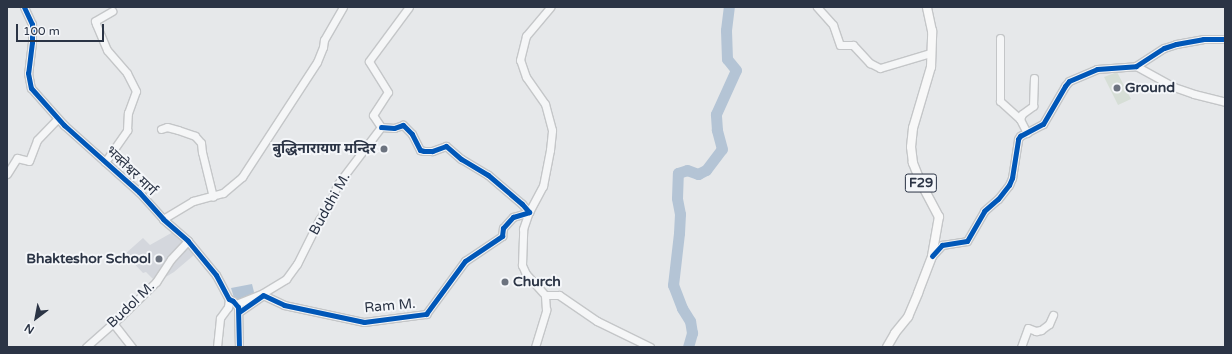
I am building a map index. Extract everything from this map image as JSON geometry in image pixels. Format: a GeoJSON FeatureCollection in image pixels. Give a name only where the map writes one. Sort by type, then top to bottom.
{"type":"FeatureCollection","features":[{"type":"Feature","properties":{"kind":"main road","name":"F29"},"geometry":{"type":"LineString","coordinates":[[887,347],[895,333],[908,317],[932,256],[939,218],[921,183],[913,163],[911,147],[913,128],[931,67],[930,53],[932,31],[927,7]]}},
{"type":"Feature","properties":{"kind":"street","name":"भक्तेश्वर मार्ग"},"geometry":{"type":"LineString","coordinates":[[24,7],[32,24],[32,42],[28,73],[31,88],[58,118],[139,192],[163,219],[188,241],[216,275],[229,299],[236,304]]}},
{"type":"Feature","properties":{"kind":"street"},"geometry":{"type":"LineString","coordinates":[[163,219],[193,201],[213,197],[223,193],[235,185],[249,168],[317,62],[324,40],[343,7]]}},
{"type":"Feature","properties":{"kind":"street"},"geometry":{"type":"LineString","coordinates":[[409,7],[369,61],[388,92],[373,115],[381,127],[394,128],[403,125],[412,134],[420,150],[432,151],[446,146],[461,159],[488,175],[522,204],[529,212]]}},
{"type":"Feature","properties":{"kind":"street"},"geometry":{"type":"LineString","coordinates":[[535,347],[546,310],[545,295],[526,274],[522,265],[523,229],[529,212],[543,186],[552,130],[545,104],[526,77],[520,60],[526,36],[550,7]]}},
{"type":"Feature","properties":{"kind":"street"},"geometry":{"type":"LineString","coordinates":[[817,7],[833,25],[840,45],[853,45],[870,63],[880,68],[930,53]]}},
{"type":"Feature","properties":{"kind":"street"},"geometry":{"type":"LineString","coordinates":[[106,162],[127,130],[128,113],[136,92],[127,73],[107,50],[96,24],[96,21],[112,11]]}},
{"type":"Feature","properties":{"kind":"street"},"geometry":{"type":"LineString","coordinates":[[1000,38],[1000,101],[1020,119],[1027,132]]}},
{"type":"Feature","properties":{"kind":"street"},"geometry":{"type":"LineString","coordinates":[[932,256],[942,245],[967,241],[984,211],[998,199],[1009,185],[1012,178],[1018,139],[1027,132],[1043,124],[1064,86],[1069,81],[1097,69],[1136,66],[1164,48],[1176,44],[1203,39],[1223,39]]}},
{"type":"Feature","properties":{"kind":"street"},"geometry":{"type":"LineString","coordinates":[[1136,66],[1174,87],[1199,96],[1225,102]]}},
{"type":"Feature","properties":{"kind":"street"},"geometry":{"type":"LineString","coordinates":[[1020,119],[1022,114],[1033,106],[1034,78]]}},
{"type":"Feature","properties":{"kind":"street"},"geometry":{"type":"LineString","coordinates":[[7,174],[17,158],[29,161],[37,140],[58,118]]}},
{"type":"Feature","properties":{"kind":"street"},"geometry":{"type":"LineString","coordinates":[[160,129],[167,127],[178,130],[194,136],[201,143],[213,197]]}},
{"type":"Feature","properties":{"kind":"street","name":"Buddhi M."},"geometry":{"type":"LineString","coordinates":[[236,304],[263,293],[286,279],[297,264],[329,205],[337,185],[381,127]]}},
{"type":"Feature","properties":{"kind":"street","name":"Ram M."},"geometry":{"type":"LineString","coordinates":[[239,312],[263,295],[284,305],[364,322],[426,314],[465,260],[502,236],[503,228],[513,217],[529,212]]}},
{"type":"Feature","properties":{"kind":"street","name":"Budol M."},"geometry":{"type":"LineString","coordinates":[[86,347],[156,282],[171,258],[188,241]]}},
{"type":"Feature","properties":{"kind":"street"},"geometry":{"type":"LineString","coordinates":[[545,295],[559,295],[597,322],[650,347]]}},
{"type":"Feature","properties":{"kind":"street"},"geometry":{"type":"LineString","coordinates":[[217,347],[220,318],[228,307],[229,299]]}},
{"type":"Feature","properties":{"kind":"street"},"geometry":{"type":"LineString","coordinates":[[236,304],[239,312],[238,347]]}},
{"type":"Feature","properties":{"kind":"street"},"geometry":{"type":"LineString","coordinates":[[1021,347],[1028,328],[1036,331],[1041,330],[1048,324],[1053,315]]}},
{"type":"Feature","properties":{"kind":"street"},"geometry":{"type":"LineString","coordinates":[[113,323],[132,347]]}},
{"type":"Feature","properties":{"kind":"shaded area","name":"Ground"},"geometry":{"type":"Polygon","coordinates":[[[1117,72],[1131,99],[1118,105],[1104,77],[1117,72]]]}},
{"type":"Feature","properties":{"kind":"shaded area","name":"Bhakteshor School"},"geometry":{"type":"Polygon","coordinates":[[[173,232],[186,243],[194,255],[174,272],[164,278],[155,281],[146,272],[143,273],[125,254],[143,238],[150,245],[173,232]]]}},
{"type":"Feature","properties":{"kind":"water"},"geometry":{"type":"Polygon","coordinates":[[[252,284],[254,292],[253,296],[235,301],[231,288],[252,284]]]}},
{"type":"Feature","properties":{"kind":"waterway"},"geometry":{"type":"LineString","coordinates":[[688,347],[692,333],[690,321],[682,308],[673,285],[680,214],[677,198],[678,173],[687,170],[698,174],[706,170],[722,149],[717,130],[716,114],[736,70],[727,59],[726,30],[729,7]]}},
{"type":"Feature","properties":{"kind":"cycle path"},"geometry":{"type":"LineString","coordinates":[[24,7],[32,24],[32,42],[28,73],[31,88],[64,125],[139,192],[163,219],[188,241],[216,275],[229,299],[238,307],[239,347]]}},
{"type":"Feature","properties":{"kind":"cycle path"},"geometry":{"type":"LineString","coordinates":[[932,256],[942,245],[967,241],[984,211],[998,199],[1009,185],[1012,178],[1018,139],[1020,136],[1043,124],[1069,81],[1097,69],[1136,66],[1164,48],[1176,44],[1203,39],[1223,39]]}},
{"type":"Feature","properties":{"kind":"cycle path"},"geometry":{"type":"LineString","coordinates":[[239,312],[263,295],[284,305],[364,322],[426,314],[465,261],[502,236],[503,228],[513,217],[529,212],[522,204],[488,175],[461,159],[446,146],[432,151],[420,150],[412,134],[403,125],[394,128],[381,127]]}},
{"type":"Feature","properties":{"kind":"place","name":"Ground"},"geometry":{"type":"Point","coordinates":[1117,88]}},
{"type":"Feature","properties":{"kind":"place","name":"बुद्धिनारायण मन्दिर"},"geometry":{"type":"Point","coordinates":[384,149]}},
{"type":"Feature","properties":{"kind":"place","name":"Bhakteshor School"},"geometry":{"type":"Point","coordinates":[159,259]}},
{"type":"Feature","properties":{"kind":"place","name":"Church"},"geometry":{"type":"Point","coordinates":[505,282]}}]}
